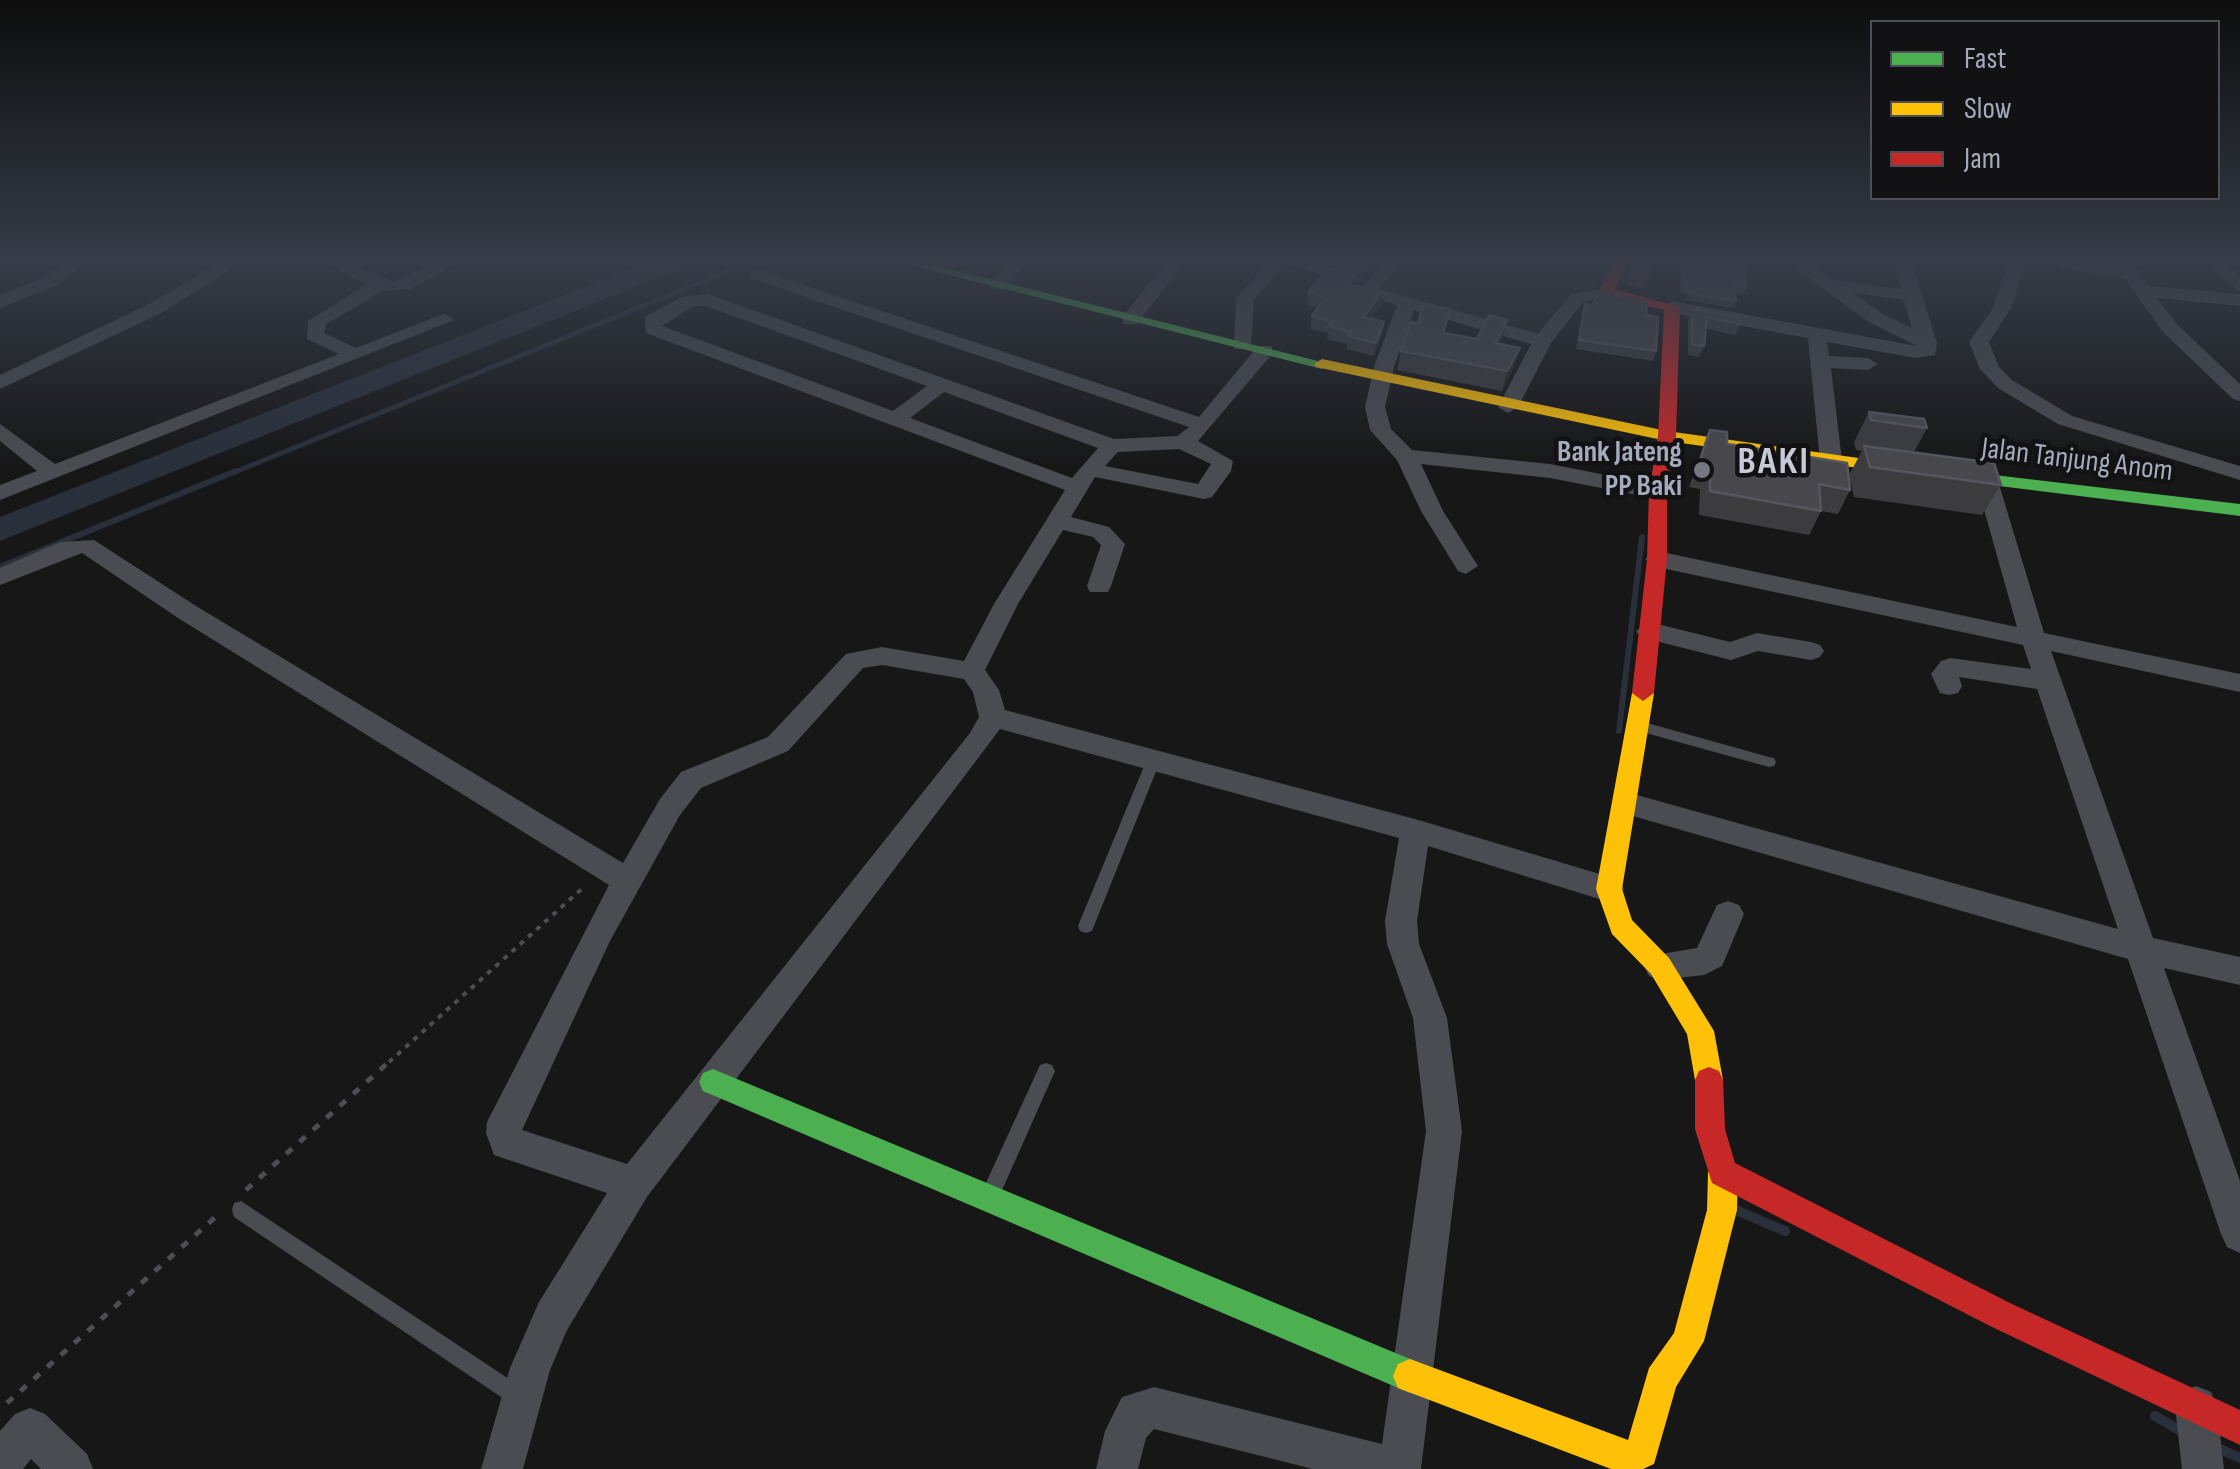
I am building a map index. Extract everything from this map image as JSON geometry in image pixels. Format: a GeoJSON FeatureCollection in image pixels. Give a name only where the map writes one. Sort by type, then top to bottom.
{"type":"FeatureCollection","features":[{"type":"Feature","properties":{"kind":"street"},"geometry":{"type":"LineString","coordinates":[[0,383],[107,332]]}},
{"type":"Feature","properties":{"kind":"street"},"geometry":{"type":"LineString","coordinates":[[315,332],[314,336],[354,355]]}},
{"type":"Feature","properties":{"kind":"street"},"geometry":{"type":"LineString","coordinates":[[0,493],[415,332]]}},
{"type":"Feature","properties":{"kind":"street"},"geometry":{"type":"LineString","coordinates":[[661,332],[942,385],[1112,446],[1192,433],[1253,347],[1250,332]]}},
{"type":"Feature","properties":{"kind":"street"},"geometry":{"type":"LineString","coordinates":[[756,332],[893,421],[1082,478],[1204,492],[1220,470],[1222,461],[1192,433],[914,332]]}},
{"type":"Feature","properties":{"kind":"street","name":"Jalan Tanjung Anom"},"geometry":{"type":"LineString","coordinates":[[1183,332],[1382,379],[1667,436],[1729,455],[2240,510]]}},
{"type":"Feature","properties":{"kind":"street"},"geometry":{"type":"LineString","coordinates":[[1398,332],[1382,379],[1376,418],[1386,439],[1406,456],[1432,510],[1466,566]]}},
{"type":"Feature","properties":{"kind":"street"},"geometry":{"type":"LineString","coordinates":[[1510,332],[1542,340]]}},
{"type":"Feature","properties":{"kind":"street"},"geometry":{"type":"LineString","coordinates":[[1508,406],[1549,332]]}},
{"type":"Feature","properties":{"kind":"street"},"geometry":{"type":"LineString","coordinates":[[713,1082],[1410,1376],[1628,1458],[1636,1457],[1644,1446],[1661,1380],[1688,1341],[1723,1204],[1723,1173],[1710,1129],[1708,1066],[1700,1031],[1660,966],[1621,926],[1600,886],[1626,802],[1639,726],[1656,560],[1658,492],[1667,436],[1671,332]]}},
{"type":"Feature","properties":{"kind":"street"},"geometry":{"type":"LineString","coordinates":[[1803,332],[1916,352],[1928,351],[1924,332]]}},
{"type":"Feature","properties":{"kind":"street"},"geometry":{"type":"LineString","coordinates":[[1903,332],[1928,344]]}},
{"type":"Feature","properties":{"kind":"street"},"geometry":{"type":"LineString","coordinates":[[1986,332],[1979,342],[1990,369],[2004,384],[2065,420],[2240,473]]}},
{"type":"Feature","properties":{"kind":"street"},"geometry":{"type":"LineString","coordinates":[[2174,332],[2240,395]]}},
{"type":"Feature","properties":{"kind":"street"},"geometry":{"type":"LineString","coordinates":[[1816,334],[1822,464]]}},
{"type":"Feature","properties":{"kind":"street"},"geometry":{"type":"LineString","coordinates":[[1817,361],[1868,364]]}},
{"type":"Feature","properties":{"kind":"street"},"geometry":{"type":"LineString","coordinates":[[893,421],[942,385]]}},
{"type":"Feature","properties":{"kind":"street"},"geometry":{"type":"LineString","coordinates":[[0,430],[53,473]]}},
{"type":"Feature","properties":{"kind":"street"},"geometry":{"type":"LineString","coordinates":[[972,670],[1082,478],[1112,446]]}},
{"type":"Feature","properties":{"kind":"street"},"geometry":{"type":"LineString","coordinates":[[1406,456],[1550,471],[1658,492]]}},
{"type":"Feature","properties":{"kind":"street"},"geometry":{"type":"LineString","coordinates":[[1987,481],[2047,681],[2137,948],[2240,1234]]}},
{"type":"Feature","properties":{"kind":"street"},"geometry":{"type":"LineString","coordinates":[[1056,522],[1101,532],[1113,544],[1099,586]]}},
{"type":"Feature","properties":{"kind":"street"},"geometry":{"type":"LineString","coordinates":[[0,577],[68,548],[86,545],[615,875]]}},
{"type":"Feature","properties":{"kind":"street"},"geometry":{"type":"LineString","coordinates":[[1656,560],[2240,682]]}},
{"type":"Feature","properties":{"kind":"street"},"geometry":{"type":"LineString","coordinates":[[1649,631],[1731,651],[1757,642],[1810,651]]}},
{"type":"Feature","properties":{"kind":"street"},"geometry":{"type":"LineString","coordinates":[[502,1469],[520,1398],[553,1316],[634,1184],[980,740],[993,717],[986,690],[972,670],[882,656],[855,660],[778,744],[691,780],[615,875],[505,1122],[504,1133],[507,1143],[634,1184]]}},
{"type":"Feature","properties":{"kind":"street"},"geometry":{"type":"LineString","coordinates":[[1948,686],[1946,668],[1955,667],[2047,681]]}},
{"type":"Feature","properties":{"kind":"street"},"geometry":{"type":"LineString","coordinates":[[993,717],[1415,831],[1600,886]]}},
{"type":"Feature","properties":{"kind":"street"},"geometry":{"type":"LineString","coordinates":[[1626,802],[2137,948],[2240,971]]}},
{"type":"Feature","properties":{"kind":"street"},"geometry":{"type":"LineString","coordinates":[[1117,1469],[1126,1431],[1137,1412],[1154,1408],[1399,1469],[1410,1376],[1436,1231],[1444,1131],[1430,1018],[1403,944],[1404,902],[1415,831]]}},
{"type":"Feature","properties":{"kind":"street"},"geometry":{"type":"LineString","coordinates":[[1660,966],[1704,961],[1710,956],[1728,914]]}},
{"type":"Feature","properties":{"kind":"street"},"geometry":{"type":"LineString","coordinates":[[1723,1173],[2001,1315],[2208,1437]]}},
{"type":"Feature","properties":{"kind":"street"},"geometry":{"type":"LineString","coordinates":[[0,1462],[30,1429],[72,1469]]}},
{"type":"Feature","properties":{"kind":"lane"},"geometry":{"type":"LineString","coordinates":[[1639,726],[1769,762]]}},
{"type":"Feature","properties":{"kind":"lane"},"geometry":{"type":"LineString","coordinates":[[1086,926],[1154,760]]}},
{"type":"Feature","properties":{"kind":"lane"},"geometry":{"type":"LineString","coordinates":[[989,1197],[1046,1071]]}},
{"type":"Feature","properties":{"kind":"lane"},"geometry":{"type":"LineString","coordinates":[[233,1206],[520,1398]]}},
{"type":"Feature","properties":{"kind":"path"},"geometry":{"type":"LineString","coordinates":[[0,1410],[615,875]]}},
{"type":"Feature","properties":{"kind":"shaded area"},"geometry":{"type":"Polygon","coordinates":[[[1503,332],[1541,332],[1534,340],[1503,332]]]}},
{"type":"Feature","properties":{"kind":"building"},"geometry":{"type":"Polygon","coordinates":[[[1351,332],[1380,332],[1376,343],[1348,336],[1351,332]]]}},
{"type":"Feature","properties":{"kind":"building"},"geometry":{"type":"Polygon","coordinates":[[[1408,332],[1443,332],[1477,339],[1481,332],[1501,332],[1496,343],[1520,348],[1507,371],[1401,351],[1408,332]]]}},
{"type":"Feature","properties":{"kind":"building"},"geometry":{"type":"Polygon","coordinates":[[[1580,332],[1657,332],[1656,351],[1579,340],[1580,332]]]}},
{"type":"Feature","properties":{"kind":"building"},"geometry":{"type":"Polygon","coordinates":[[[1692,332],[1705,332],[1704,346],[1692,344],[1692,332]]]}},
{"type":"Feature","properties":{"kind":"building"},"geometry":{"type":"Polygon","coordinates":[[[1869,412],[1924,419],[1927,428],[1871,420],[1869,412]]]}},
{"type":"Feature","properties":{"kind":"building"},"geometry":{"type":"Polygon","coordinates":[[[1710,430],[1727,432],[1727,444],[1847,463],[1850,490],[1819,484],[1821,511],[1710,491],[1710,465],[1699,463],[1710,430]]]}},
{"type":"Feature","properties":{"kind":"building"},"geometry":{"type":"Polygon","coordinates":[[[1864,446],[1994,463],[2001,485],[1870,467],[1864,446]]]}},
{"type":"Feature","properties":{"kind":"waterway"},"geometry":{"type":"LineString","coordinates":[[0,530],[498,332]]}},
{"type":"Feature","properties":{"kind":"waterway"},"geometry":{"type":"LineString","coordinates":[[230,474],[580,332]]}},
{"type":"Feature","properties":{"kind":"waterway"},"geometry":{"type":"LineString","coordinates":[[0,567],[236,471]]}},
{"type":"Feature","properties":{"kind":"waterway"},"geometry":{"type":"LineString","coordinates":[[1619,731],[1642,537]]}},
{"type":"Feature","properties":{"kind":"waterway"},"geometry":{"type":"LineString","coordinates":[[1738,1211],[1785,1231]]}},
{"type":"Feature","properties":{"kind":"waterway"},"geometry":{"type":"LineString","coordinates":[[2155,1416],[2186,1434]]}},
{"type":"Feature","properties":{"kind":"waterway"},"geometry":{"type":"LineString","coordinates":[[2213,1446],[2240,1458]]}},
{"type":"Feature","properties":{"kind":"traffic: fast"},"geometry":{"type":"LineString","coordinates":[[1189,332],[1322,364]]}},
{"type":"Feature","properties":{"kind":"traffic: fast"},"geometry":{"type":"LineString","coordinates":[[1901,469],[2240,510]]}},
{"type":"Feature","properties":{"kind":"traffic: fast"},"geometry":{"type":"LineString","coordinates":[[713,1082],[1410,1376]]}},
{"type":"Feature","properties":{"kind":"traffic: slow"},"geometry":{"type":"LineString","coordinates":[[1322,364],[1667,436],[1901,469]]}},
{"type":"Feature","properties":{"kind":"traffic: slow"},"geometry":{"type":"LineString","coordinates":[[1643,693],[1609,889],[1621,926],[1660,966],[1700,1031],[1709,1080]]}},
{"type":"Feature","properties":{"kind":"traffic: slow"},"geometry":{"type":"LineString","coordinates":[[1410,1376],[1628,1458],[1642,1452],[1661,1380],[1688,1341],[1722,1210],[1723,1173]]}},
{"type":"Feature","properties":{"kind":"traffic: jam"},"geometry":{"type":"LineString","coordinates":[[1643,693],[1657,559],[1658,492],[1667,436],[1671,332]]}},
{"type":"Feature","properties":{"kind":"traffic: jam"},"geometry":{"type":"LineString","coordinates":[[1709,1080],[1710,1129],[1723,1173],[2001,1315],[2240,1428]]}},
{"type":"Feature","properties":{"kind":"place","name":"Bank Jateng PP Baki"},"geometry":{"type":"Point","coordinates":[1702,470]}},
{"type":"Feature","properties":{"kind":"district","name":"BAKI"},"geometry":{"type":"Point","coordinates":[1774,463]}}]}
